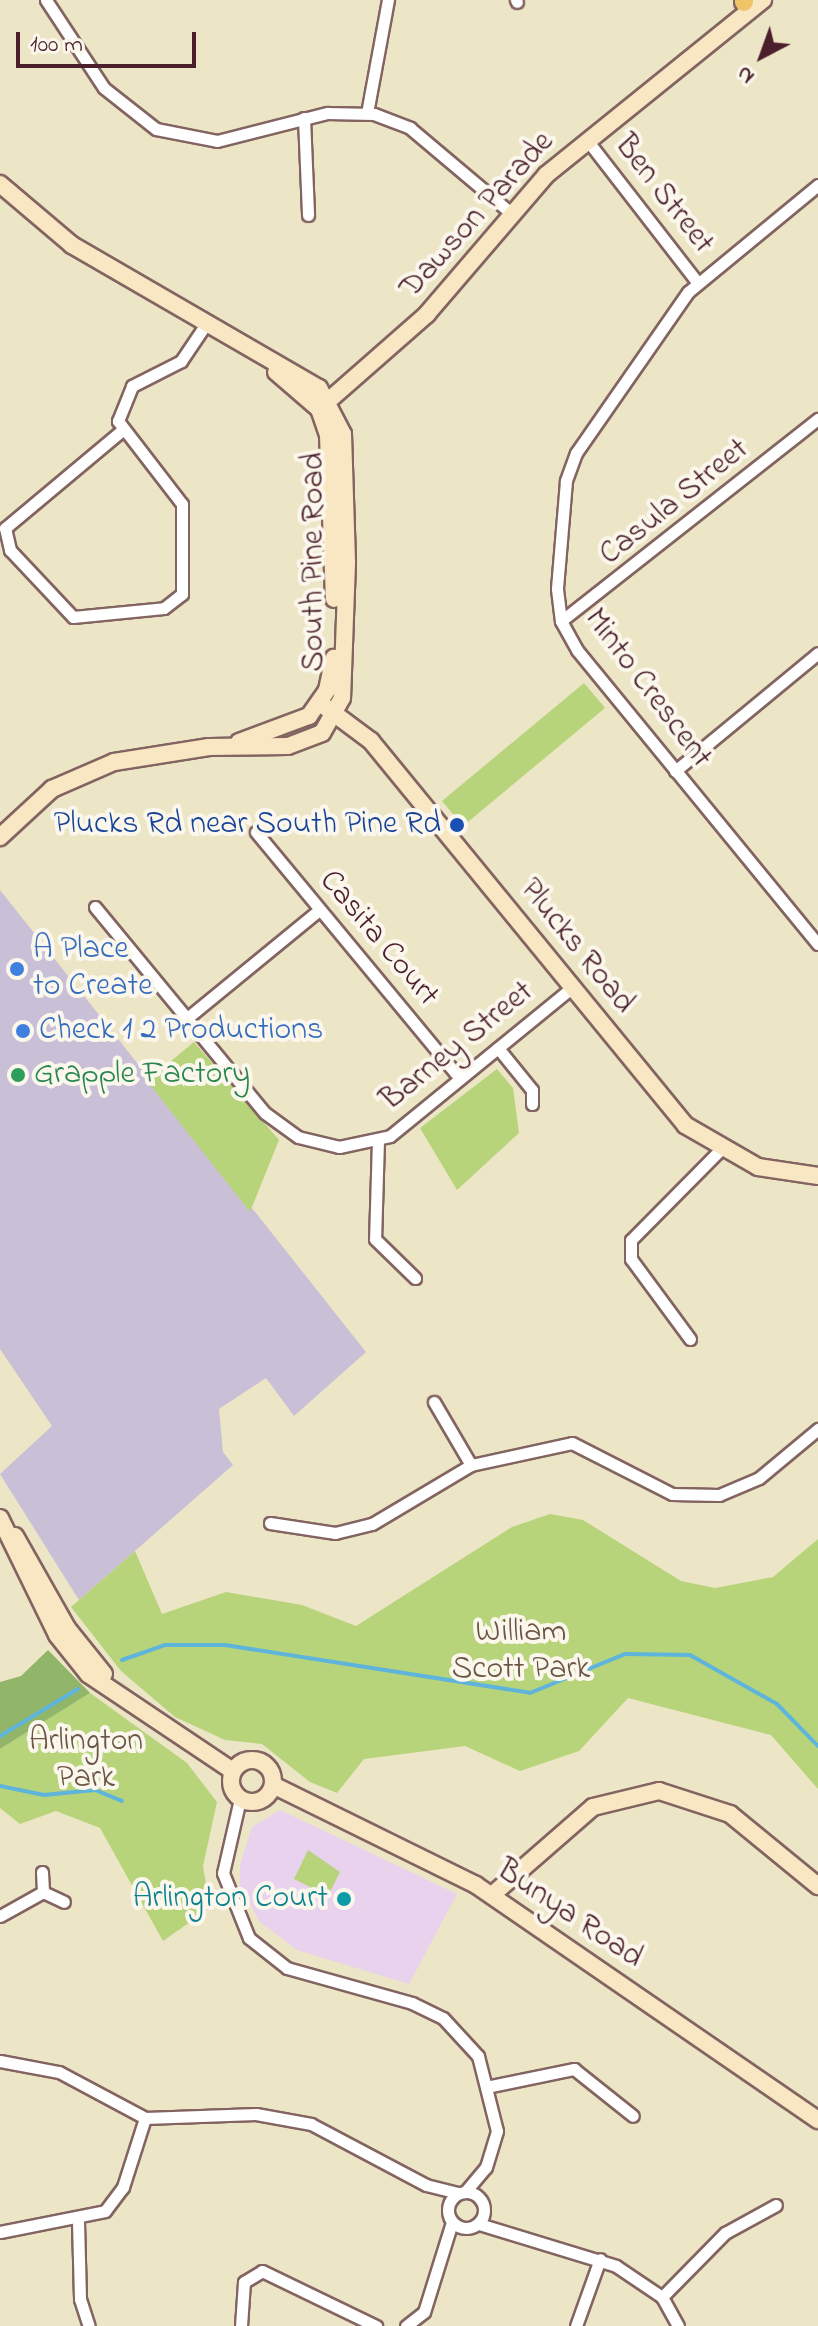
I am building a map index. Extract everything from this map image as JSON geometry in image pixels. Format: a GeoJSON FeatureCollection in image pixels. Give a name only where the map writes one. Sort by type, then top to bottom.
{"type":"FeatureCollection","features":[{"type":"Feature","properties":{"kind":"street"},"geometry":{"type":"LineString","coordinates":[[46,0],[110,96],[156,129],[217,141],[304,118],[367,113],[410,128],[512,214]]}},
{"type":"Feature","properties":{"kind":"street"},"geometry":{"type":"LineString","coordinates":[[367,113],[388,0]]}},
{"type":"Feature","properties":{"kind":"street","name":"Dawson Parade"},"geometry":{"type":"LineString","coordinates":[[325,405],[427,314],[512,214],[587,140],[718,33],[749,0]]}},
{"type":"Feature","properties":{"kind":"street"},"geometry":{"type":"LineString","coordinates":[[304,118],[308,215]]}},
{"type":"Feature","properties":{"kind":"street","name":"Ben Street"},"geometry":{"type":"LineString","coordinates":[[587,140],[698,283]]}},
{"type":"Feature","properties":{"kind":"street"},"geometry":{"type":"LineString","coordinates":[[0,184],[72,245],[236,343],[310,380],[325,405]]}},
{"type":"Feature","properties":{"kind":"street","name":"Minto Crescent"},"geometry":{"type":"LineString","coordinates":[[816,939],[675,771],[561,621],[557,589],[571,461],[698,283],[818,185]]}},
{"type":"Feature","properties":{"kind":"street"},"geometry":{"type":"LineString","coordinates":[[120,432],[182,504],[185,587],[164,608],[73,617],[10,550],[5,528],[120,432],[130,389],[181,361],[206,324]]}},
{"type":"Feature","properties":{"kind":"street","name":"South Pine Road"},"geometry":{"type":"LineString","coordinates":[[0,837],[52,789],[88,771],[226,746],[291,727],[320,703],[334,642],[332,466],[325,405]]}},
{"type":"Feature","properties":{"kind":"street","name":"South Pine Road"},"geometry":{"type":"LineString","coordinates":[[226,746],[300,744],[322,733],[337,714],[346,500],[343,434],[325,405]]}},
{"type":"Feature","properties":{"kind":"street","name":"Casula Street"},"geometry":{"type":"LineString","coordinates":[[561,621],[818,419]]}},
{"type":"Feature","properties":{"kind":"street"},"geometry":{"type":"LineString","coordinates":[[675,771],[818,653]]}},
{"type":"Feature","properties":{"kind":"street","name":"Plucks Road"},"geometry":{"type":"LineString","coordinates":[[320,703],[371,741],[685,1125],[719,1151],[758,1167],[818,1176]]}},
{"type":"Feature","properties":{"kind":"street","name":"Casita Court"},"geometry":{"type":"LineString","coordinates":[[256,832],[460,1079]]}},
{"type":"Feature","properties":{"kind":"street","name":"Barney Street"},"geometry":{"type":"LineString","coordinates":[[95,907],[186,1019],[281,1127],[339,1147],[378,1140],[460,1079],[573,987]]}},
{"type":"Feature","properties":{"kind":"street"},"geometry":{"type":"LineString","coordinates":[[186,1019],[319,910]]}},
{"type":"Feature","properties":{"kind":"street"},"geometry":{"type":"LineString","coordinates":[[498,1048],[532,1090],[532,1104]]}},
{"type":"Feature","properties":{"kind":"street"},"geometry":{"type":"LineString","coordinates":[[378,1140],[375,1239],[415,1278]]}},
{"type":"Feature","properties":{"kind":"street"},"geometry":{"type":"LineString","coordinates":[[690,1339],[631,1259],[631,1240],[719,1151]]}},
{"type":"Feature","properties":{"kind":"street"},"geometry":{"type":"LineString","coordinates":[[434,1402],[471,1465]]}},
{"type":"Feature","properties":{"kind":"street"},"geometry":{"type":"LineString","coordinates":[[270,1523],[335,1533],[372,1524],[471,1465],[531,1446],[572,1443],[672,1494],[709,1496],[744,1487],[817,1432]]}},
{"type":"Feature","properties":{"kind":"street"},"geometry":{"type":"LineString","coordinates":[[0,1516],[69,1651],[121,1702],[152,1718],[233,1771]]}},
{"type":"Feature","properties":{"kind":"street"},"geometry":{"type":"LineString","coordinates":[[240,1799],[260,1801],[273,1785],[271,1772],[255,1760],[233,1771],[230,1783],[240,1799],[223,1873],[249,1938],[287,1968],[443,2018],[478,2056],[491,2086],[497,2131],[486,2167],[479,2224]]}},
{"type":"Feature","properties":{"kind":"street","name":"Bunya Road"},"geometry":{"type":"LineString","coordinates":[[273,1785],[492,1895],[818,2120]]}},
{"type":"Feature","properties":{"kind":"street"},"geometry":{"type":"LineString","coordinates":[[492,1895],[586,1811],[618,1796],[659,1791],[730,1814],[818,1886]]}},
{"type":"Feature","properties":{"kind":"street"},"geometry":{"type":"LineString","coordinates":[[42,1872],[43,1892]]}},
{"type":"Feature","properties":{"kind":"street"},"geometry":{"type":"LineString","coordinates":[[43,1892],[64,1902]]}},
{"type":"Feature","properties":{"kind":"street"},"geometry":{"type":"LineString","coordinates":[[0,1916],[43,1892]]}},
{"type":"Feature","properties":{"kind":"street"},"geometry":{"type":"LineString","coordinates":[[0,2061],[59,2072],[145,2118],[282,2116],[426,2185],[462,2193],[483,2205],[512,2230]]}},
{"type":"Feature","properties":{"kind":"street"},"geometry":{"type":"LineString","coordinates":[[491,2086],[574,2069],[633,2116]]}},
{"type":"Feature","properties":{"kind":"street"},"geometry":{"type":"LineString","coordinates":[[0,2232],[38,2220],[78,2222],[114,2204],[145,2118]]}},
{"type":"Feature","properties":{"kind":"street"},"geometry":{"type":"LineString","coordinates":[[448,2209],[486,2167]]}},
{"type":"Feature","properties":{"kind":"street"},"geometry":{"type":"LineString","coordinates":[[406,2326],[424,2312],[447,2247],[452,2222],[448,2209],[426,2185]]}},
{"type":"Feature","properties":{"kind":"street"},"geometry":{"type":"LineString","coordinates":[[662,2297],[725,2233],[776,2205]]}},
{"type":"Feature","properties":{"kind":"street"},"geometry":{"type":"LineString","coordinates":[[78,2222],[80,2299],[89,2326]]}},
{"type":"Feature","properties":{"kind":"street"},"geometry":{"type":"LineString","coordinates":[[452,2222],[464,2228]]}},
{"type":"Feature","properties":{"kind":"street"},"geometry":{"type":"LineString","coordinates":[[447,2247],[464,2228],[479,2224],[512,2230],[600,2259],[662,2297],[678,2326]]}},
{"type":"Feature","properties":{"kind":"street"},"geometry":{"type":"LineString","coordinates":[[576,2326],[600,2259]]}},
{"type":"Feature","properties":{"kind":"street"},"geometry":{"type":"LineString","coordinates":[[241,2326],[244,2282],[262,2271],[376,2326]]}},
{"type":"Feature","properties":{"kind":"shaded area"},"geometry":{"type":"Polygon","coordinates":[[[0,890],[366,1352],[294,1416],[266,1378],[219,1409],[223,1452],[233,1465],[79,1600],[0,1474],[52,1426],[0,1349],[0,890]]]}},
{"type":"Feature","properties":{"kind":"shaded area"},"geometry":{"type":"Polygon","coordinates":[[[280,1810],[457,1894],[409,1984],[297,1950],[259,1921],[240,1885],[240,1865],[252,1827],[280,1810]]]}},
{"type":"Feature","properties":{"kind":"green space"},"geometry":{"type":"Polygon","coordinates":[[[584,683],[605,708],[463,826],[442,801],[584,683]]]}},
{"type":"Feature","properties":{"kind":"green space"},"geometry":{"type":"Polygon","coordinates":[[[194,1042],[279,1140],[250,1212],[147,1081],[194,1042]]]}},
{"type":"Feature","properties":{"kind":"green space"},"geometry":{"type":"Polygon","coordinates":[[[497,1069],[513,1088],[519,1133],[457,1190],[420,1128],[497,1069]]]}},
{"type":"Feature","properties":{"kind":"green space","name":"William Scott Park"},"geometry":{"type":"Polygon","coordinates":[[[550,1514],[583,1520],[681,1581],[715,1588],[773,1577],[818,1539],[818,1789],[771,1735],[628,1698],[579,1751],[520,1771],[465,1746],[364,1759],[337,1793],[310,1782],[262,1744],[225,1740],[175,1717],[121,1671],[71,1607],[135,1551],[162,1614],[226,1592],[302,1605],[356,1626],[512,1527],[550,1514]]]}},
{"type":"Feature","properties":{"kind":"green space"},"geometry":{"type":"Polygon","coordinates":[[[48,1650],[90,1693],[0,1749],[0,1682],[21,1676],[48,1650]]]}},
{"type":"Feature","properties":{"kind":"green space","name":"Arlington Park"},"geometry":{"type":"Polygon","coordinates":[[[90,1693],[187,1763],[217,1802],[203,1866],[210,1908],[163,1941],[100,1828],[56,1811],[20,1824],[0,1808],[0,1749],[90,1693]]]}},
{"type":"Feature","properties":{"kind":"green space"},"geometry":{"type":"Polygon","coordinates":[[[308,1850],[340,1872],[328,1896],[294,1879],[308,1850]]]}},
{"type":"Feature","properties":{"kind":"waterway"},"geometry":{"type":"LineString","coordinates":[[122,1660],[165,1645],[225,1645],[530,1693],[625,1654],[690,1655],[777,1704],[818,1746]]}},
{"type":"Feature","properties":{"kind":"waterway"},"geometry":{"type":"LineString","coordinates":[[0,1736],[78,1689]]}},
{"type":"Feature","properties":{"kind":"waterway"},"geometry":{"type":"LineString","coordinates":[[0,1786],[44,1795],[95,1790],[122,1801]]}},
{"type":"Feature","properties":{"kind":"place","name":"Plucks Rd near South Pine Rd"},"geometry":{"type":"Point","coordinates":[457,825]}},
{"type":"Feature","properties":{"kind":"place","name":"A Place to Create"},"geometry":{"type":"Point","coordinates":[17,969]}},
{"type":"Feature","properties":{"kind":"place","name":"Check 1 2 Productions"},"geometry":{"type":"Point","coordinates":[23,1031]}},
{"type":"Feature","properties":{"kind":"place","name":"Grapple Factory"},"geometry":{"type":"Point","coordinates":[18,1075]}},
{"type":"Feature","properties":{"kind":"place","name":"Arlington Court"},"geometry":{"type":"Point","coordinates":[344,1899]}}]}
